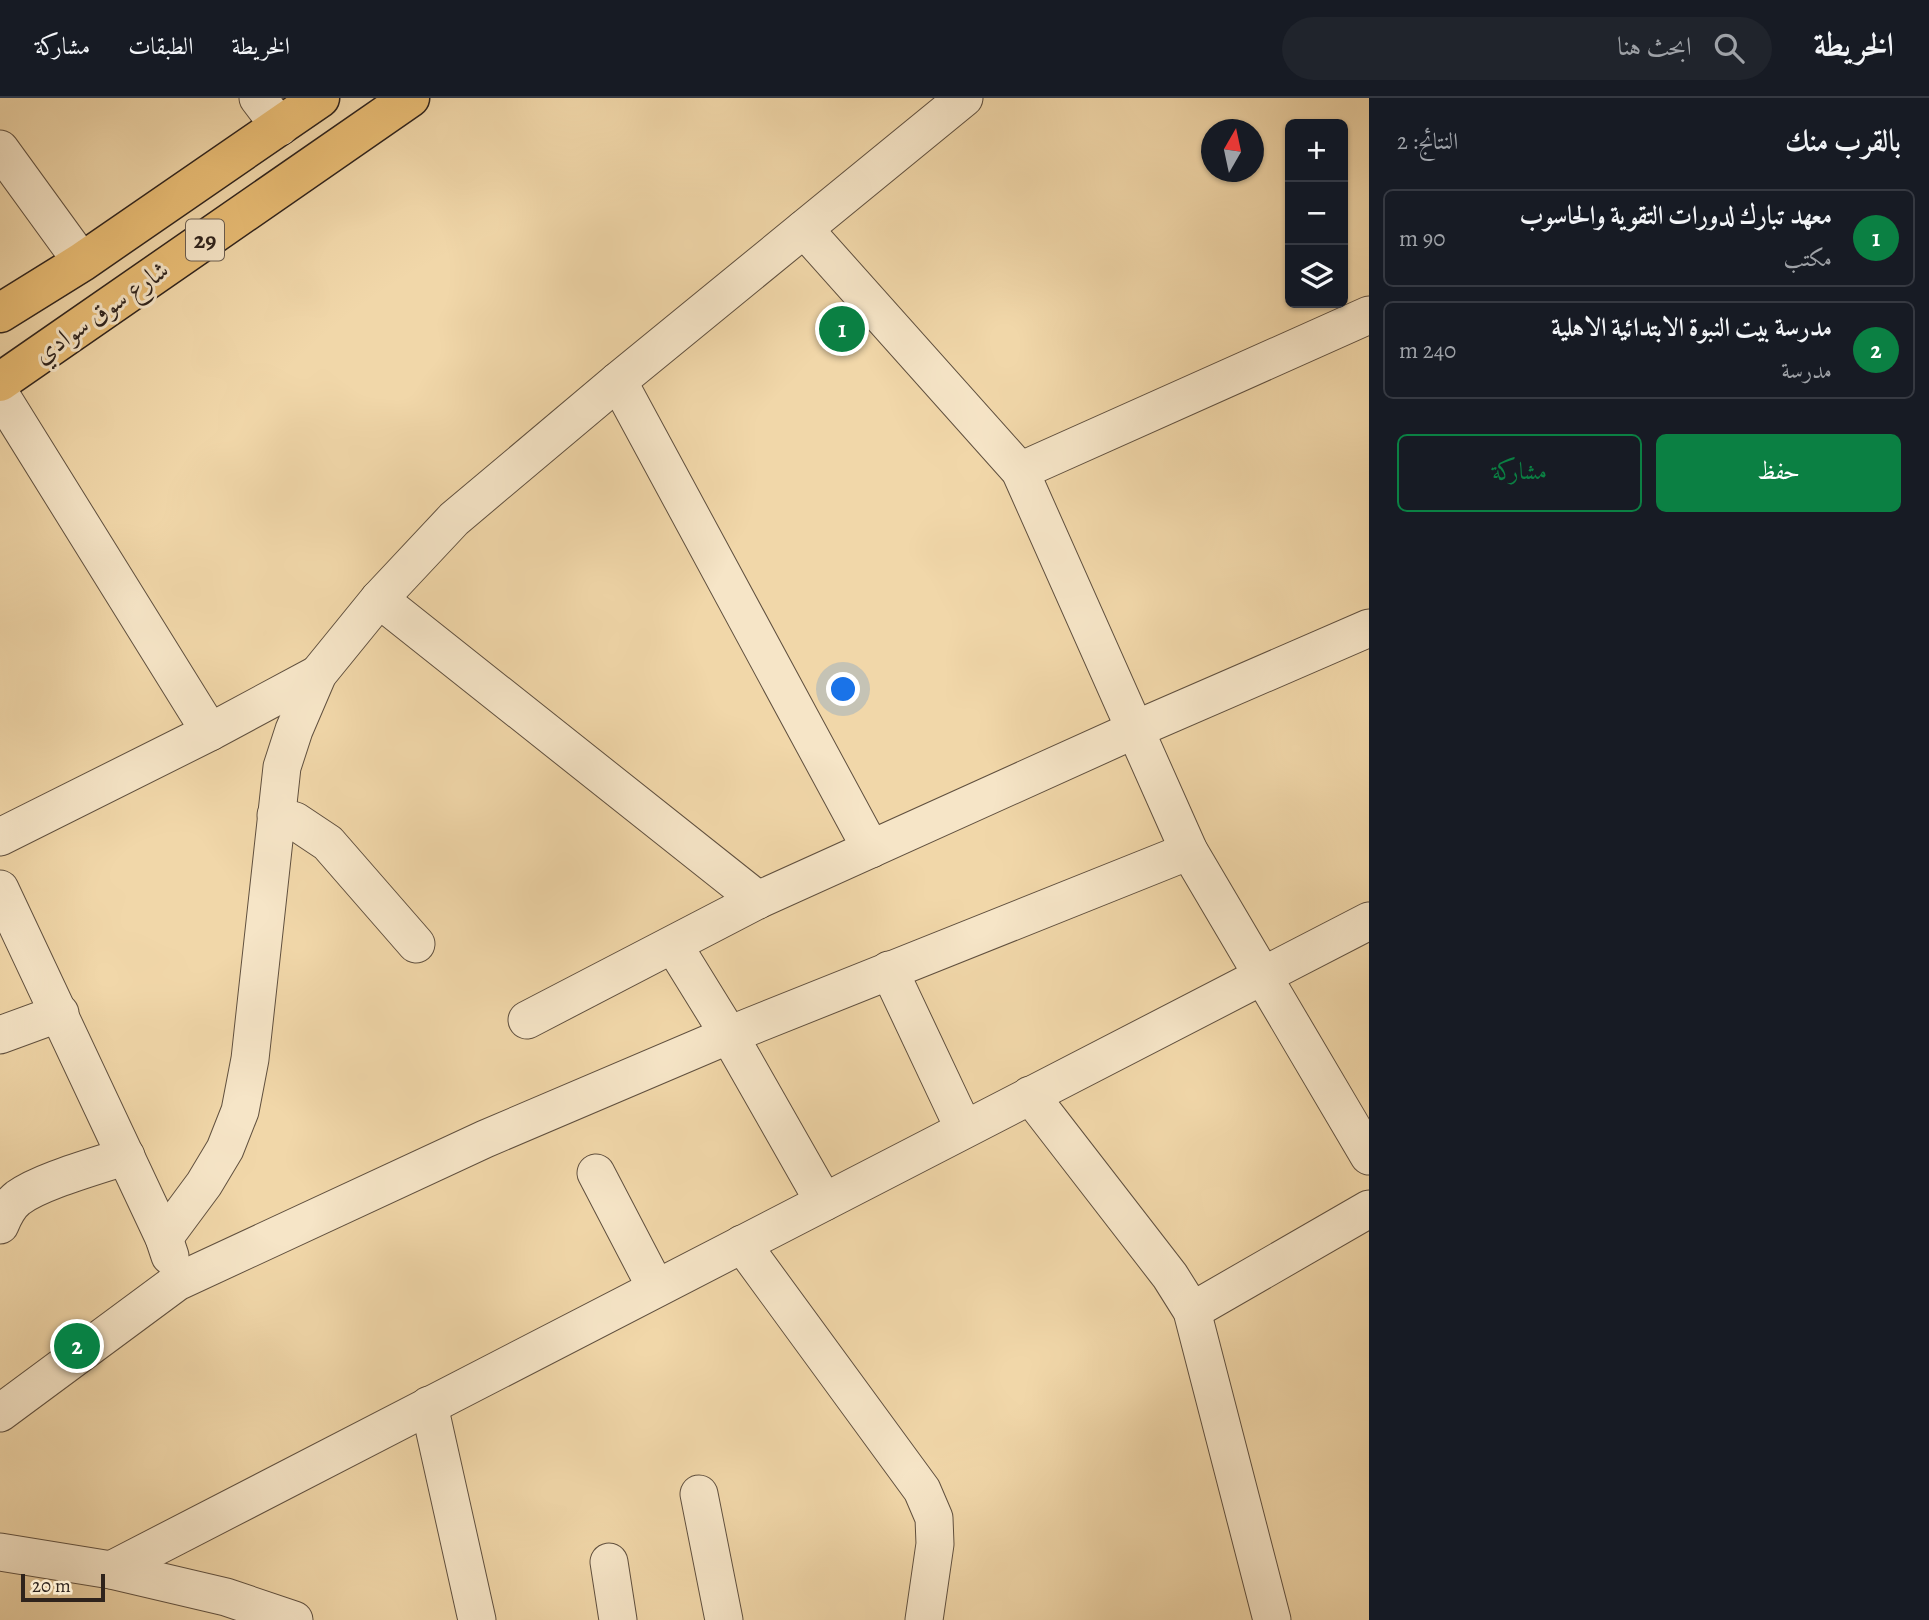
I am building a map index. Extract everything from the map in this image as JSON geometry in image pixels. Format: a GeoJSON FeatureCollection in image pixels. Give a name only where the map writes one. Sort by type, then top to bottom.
{"type":"FeatureCollection","features":[{"type":"Feature","properties":{"kind":"main road","name":"شارع سوق سوادي"},"geometry":{"type":"LineString","coordinates":[[0,313],[82,262],[269,113],[320,98]]}},
{"type":"Feature","properties":{"kind":"main road","name":"شارع سوق سوادي"},"geometry":{"type":"LineString","coordinates":[[0,382],[410,98]]}},
{"type":"Feature","properties":{"kind":"street"},"geometry":{"type":"LineString","coordinates":[[164,1238],[204,1184],[225,1149],[240,1111],[250,1059],[282,767],[294,730],[318,674],[379,599],[454,519],[964,98]]}},
{"type":"Feature","properties":{"kind":"street"},"geometry":{"type":"LineString","coordinates":[[0,149],[82,262]]}},
{"type":"Feature","properties":{"kind":"street"},"geometry":{"type":"LineString","coordinates":[[804,229],[1020,471],[1189,851],[1369,1156]]}},
{"type":"Feature","properties":{"kind":"street"},"geometry":{"type":"LineString","coordinates":[[1020,471],[1369,314]]}},
{"type":"Feature","properties":{"kind":"street"},"geometry":{"type":"LineString","coordinates":[[618,381],[871,849]]}},
{"type":"Feature","properties":{"kind":"street"},"geometry":{"type":"LineString","coordinates":[[0,394],[210,732]]}},
{"type":"Feature","properties":{"kind":"street"},"geometry":{"type":"LineString","coordinates":[[379,599],[758,900]]}},
{"type":"Feature","properties":{"kind":"street"},"geometry":{"type":"LineString","coordinates":[[527,1020],[758,900],[1134,730],[1369,628]]}},
{"type":"Feature","properties":{"kind":"street"},"geometry":{"type":"LineString","coordinates":[[0,837],[210,732],[318,674]]}},
{"type":"Feature","properties":{"kind":"street"},"geometry":{"type":"LineString","coordinates":[[276,815],[303,826],[328,843],[416,944]]}},
{"type":"Feature","properties":{"kind":"street"},"geometry":{"type":"LineString","coordinates":[[0,1413],[177,1282],[485,1139],[729,1035],[1189,851]]}},
{"type":"Feature","properties":{"kind":"street"},"geometry":{"type":"LineString","coordinates":[[0,889],[164,1238],[177,1282]]}},
{"type":"Feature","properties":{"kind":"street"},"geometry":{"type":"LineString","coordinates":[[111,1570],[1369,921]]}},
{"type":"Feature","properties":{"kind":"street"},"geometry":{"type":"LineString","coordinates":[[674,946],[729,1035],[824,1202]]}},
{"type":"Feature","properties":{"kind":"street"},"geometry":{"type":"LineString","coordinates":[[889,970],[964,1129]]}},
{"type":"Feature","properties":{"kind":"street"},"geometry":{"type":"LineString","coordinates":[[0,1035],[60,1013]]}},
{"type":"Feature","properties":{"kind":"street"},"geometry":{"type":"LineString","coordinates":[[1030,1095],[1170,1276],[1192,1311],[1272,1620]]}},
{"type":"Feature","properties":{"kind":"street"},"geometry":{"type":"LineString","coordinates":[[0,1225],[5,1212],[16,1199],[127,1156]]}},
{"type":"Feature","properties":{"kind":"street"},"geometry":{"type":"LineString","coordinates":[[596,1173],[656,1288]]}},
{"type":"Feature","properties":{"kind":"street"},"geometry":{"type":"LineString","coordinates":[[1192,1311],[1369,1209]]}},
{"type":"Feature","properties":{"kind":"street"},"geometry":{"type":"LineString","coordinates":[[742,1244],[922,1490],[934,1518],[935,1544],[924,1620]]}},
{"type":"Feature","properties":{"kind":"street"},"geometry":{"type":"LineString","coordinates":[[429,1405],[477,1620]]}},
{"type":"Feature","properties":{"kind":"street"},"geometry":{"type":"LineString","coordinates":[[699,1494],[724,1620]]}},
{"type":"Feature","properties":{"kind":"street"},"geometry":{"type":"LineString","coordinates":[[0,1552],[111,1570],[227,1609],[294,1620]]}},
{"type":"Feature","properties":{"kind":"street"},"geometry":{"type":"LineString","coordinates":[[609,1562],[618,1620]]}},
{"type":"Feature","properties":{"kind":"place","name":"معهد تبارك لدورات التقوية والحاسوب"},"geometry":{"type":"Point","coordinates":[842,329]}},
{"type":"Feature","properties":{"kind":"place","name":"مدرسة بيت النبوة الابتدائية الاهلية"},"geometry":{"type":"Point","coordinates":[77,1346]}}]}
